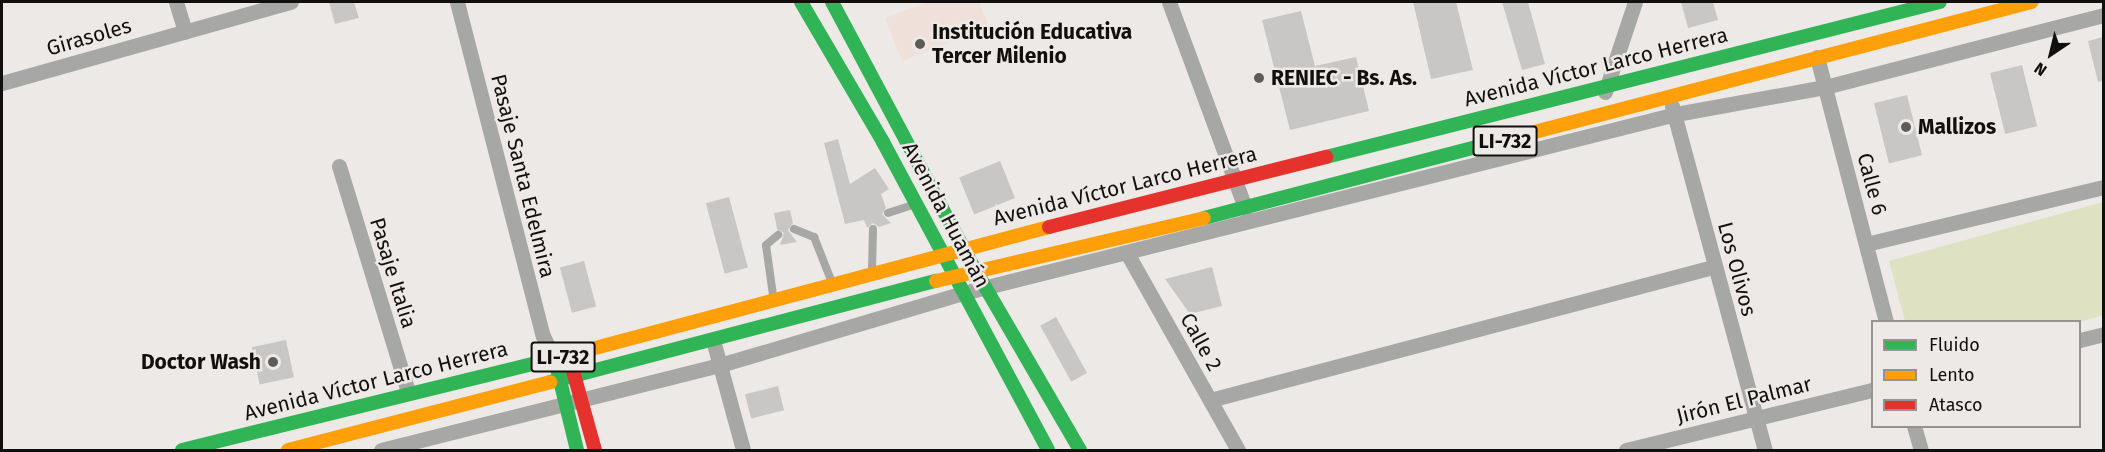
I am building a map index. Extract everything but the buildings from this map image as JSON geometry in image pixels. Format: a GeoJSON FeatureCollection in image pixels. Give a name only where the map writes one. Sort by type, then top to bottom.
{"type":"FeatureCollection","features":[{"type":"Feature","properties":{"kind":"main road","name":"Avenida Huamán"},"geometry":{"type":"LineString","coordinates":[[801,2],[883,142],[953,277],[1048,450]]}},
{"type":"Feature","properties":{"kind":"main road","name":"Avenida Huamán"},"geometry":{"type":"LineString","coordinates":[[831,2],[904,132],[977,273],[1080,450]]}},
{"type":"Feature","properties":{"kind":"main road","name":"Avenida Víctor Larco Herrera"},"geometry":{"type":"LineString","coordinates":[[182,450],[408,392],[562,357],[965,248],[1940,2]]}},
{"type":"Feature","properties":{"kind":"main road","name":"LI-732"},"geometry":{"type":"LineString","coordinates":[[288,450],[560,382],[953,277],[1245,208],[1668,99],[1816,57],[2031,2]]}},
{"type":"Feature","properties":{"kind":"main road"},"geometry":{"type":"LineString","coordinates":[[883,142],[904,132]]}},
{"type":"Feature","properties":{"kind":"main road"},"geometry":{"type":"LineString","coordinates":[[866,276],[866,302]]}},
{"type":"Feature","properties":{"kind":"main road"},"geometry":{"type":"LineString","coordinates":[[754,305],[759,328]]}},
{"type":"Feature","properties":{"kind":"main road"},"geometry":{"type":"LineString","coordinates":[[562,357],[575,378],[584,401],[595,450]]}},
{"type":"Feature","properties":{"kind":"main road"},"geometry":{"type":"LineString","coordinates":[[562,357],[560,382],[577,450]]}},
{"type":"Feature","properties":{"kind":"street"},"geometry":{"type":"LineString","coordinates":[[176,2],[185,32]]}},
{"type":"Feature","properties":{"kind":"street","name":"Girasoles"},"geometry":{"type":"LineString","coordinates":[[2,83],[291,2]]}},
{"type":"Feature","properties":{"kind":"street","name":"Pasaje Santa Edelmira"},"geometry":{"type":"LineString","coordinates":[[457,2],[543,336],[562,357]]}},
{"type":"Feature","properties":{"kind":"street"},"geometry":{"type":"LineString","coordinates":[[811,18],[831,2]]}},
{"type":"Feature","properties":{"kind":"street"},"geometry":{"type":"LineString","coordinates":[[1168,2],[1245,208]]}},
{"type":"Feature","properties":{"kind":"street"},"geometry":{"type":"LineString","coordinates":[[1611,113],[1604,87],[1635,2]]}},
{"type":"Feature","properties":{"kind":"street"},"geometry":{"type":"LineString","coordinates":[[381,450],[426,445],[720,366],[963,293],[1676,114],[1825,87],[2103,15]]}},
{"type":"Feature","properties":{"kind":"street","name":"Calle 6"},"geometry":{"type":"LineString","coordinates":[[1816,57],[1886,320]]}},
{"type":"Feature","properties":{"kind":"street","name":"Los Olivos"},"geometry":{"type":"LineString","coordinates":[[1668,99],[1676,114],[1713,267],[1765,450]]}},
{"type":"Feature","properties":{"kind":"street","name":"Pasaje Italia"},"geometry":{"type":"LineString","coordinates":[[339,166],[408,392]]}},
{"type":"Feature","properties":{"kind":"street"},"geometry":{"type":"LineString","coordinates":[[1866,244],[2103,187]]}},
{"type":"Feature","properties":{"kind":"street","name":"Calle 2"},"geometry":{"type":"LineString","coordinates":[[1127,253],[1238,450]]}},
{"type":"Feature","properties":{"kind":"street"},"geometry":{"type":"LineString","coordinates":[[1210,400],[1713,267]]}},
{"type":"Feature","properties":{"kind":"street"},"geometry":{"type":"LineString","coordinates":[[2081,340],[2103,334]]}},
{"type":"Feature","properties":{"kind":"street"},"geometry":{"type":"LineString","coordinates":[[713,340],[743,450]]}},
{"type":"Feature","properties":{"kind":"street","name":"Jirón El Palmar"},"geometry":{"type":"LineString","coordinates":[[1626,450],[1871,390]]}},
{"type":"Feature","properties":{"kind":"street"},"geometry":{"type":"LineString","coordinates":[[1915,428],[1921,450]]}},
{"type":"Feature","properties":{"kind":"lane"},"geometry":{"type":"LineString","coordinates":[[888,213],[916,204]]}},
{"type":"Feature","properties":{"kind":"lane"},"geometry":{"type":"LineString","coordinates":[[794,229],[814,237],[833,285]]}},
{"type":"Feature","properties":{"kind":"lane"},"geometry":{"type":"LineString","coordinates":[[866,276],[873,229]]}},
{"type":"Feature","properties":{"kind":"lane"},"geometry":{"type":"LineString","coordinates":[[774,300],[766,245],[778,235]]}},
{"type":"Feature","properties":{"kind":"shaded area","name":"Institución Educativa Tercer Milenio"},"geometry":{"type":"Polygon","coordinates":[[[928,2],[979,2],[989,27],[902,61],[885,18],[928,2]]]}},
{"type":"Feature","properties":{"kind":"green space"},"geometry":{"type":"Polygon","coordinates":[[[2103,202],[2103,315],[2081,322],[1905,320],[1889,261],[2103,202]]]}},
{"type":"Feature","properties":{"kind":"traffic: fast"},"geometry":{"type":"LineString","coordinates":[[801,2],[883,142],[1048,450]]}},
{"type":"Feature","properties":{"kind":"traffic: fast"},"geometry":{"type":"LineString","coordinates":[[832,2],[977,273],[1080,450]]}},
{"type":"Feature","properties":{"kind":"traffic: fast"},"geometry":{"type":"LineString","coordinates":[[1326,157],[1940,2]]}},
{"type":"Feature","properties":{"kind":"traffic: fast"},"geometry":{"type":"LineString","coordinates":[[1204,218],[1512,138]]}},
{"type":"Feature","properties":{"kind":"traffic: fast"},"geometry":{"type":"LineString","coordinates":[[550,382],[936,281]]}},
{"type":"Feature","properties":{"kind":"traffic: fast"},"geometry":{"type":"LineString","coordinates":[[182,450],[565,356]]}},
{"type":"Feature","properties":{"kind":"traffic: fast"},"geometry":{"type":"LineString","coordinates":[[556,364],[577,450]]}},
{"type":"Feature","properties":{"kind":"traffic: slow"},"geometry":{"type":"LineString","coordinates":[[1512,138],[2031,2]]}},
{"type":"Feature","properties":{"kind":"traffic: slow"},"geometry":{"type":"LineString","coordinates":[[936,281],[1204,218]]}},
{"type":"Feature","properties":{"kind":"traffic: slow"},"geometry":{"type":"LineString","coordinates":[[565,356],[1049,227]]}},
{"type":"Feature","properties":{"kind":"traffic: slow"},"geometry":{"type":"LineString","coordinates":[[288,450],[550,382]]}},
{"type":"Feature","properties":{"kind":"traffic: jam"},"geometry":{"type":"LineString","coordinates":[[1049,227],[1326,157]]}},
{"type":"Feature","properties":{"kind":"traffic: jam"},"geometry":{"type":"LineString","coordinates":[[570,360],[595,450]]}},
{"type":"Feature","properties":{"kind":"place","name":"Institución Educativa Tercer Milenio"},"geometry":{"type":"Point","coordinates":[920,44]}},
{"type":"Feature","properties":{"kind":"place","name":"RENIEC - Bs. As."},"geometry":{"type":"Point","coordinates":[1259,78]}},
{"type":"Feature","properties":{"kind":"place","name":"Mallizos"},"geometry":{"type":"Point","coordinates":[1906,127]}},
{"type":"Feature","properties":{"kind":"place","name":"Doctor Wash"},"geometry":{"type":"Point","coordinates":[273,362]}}]}
